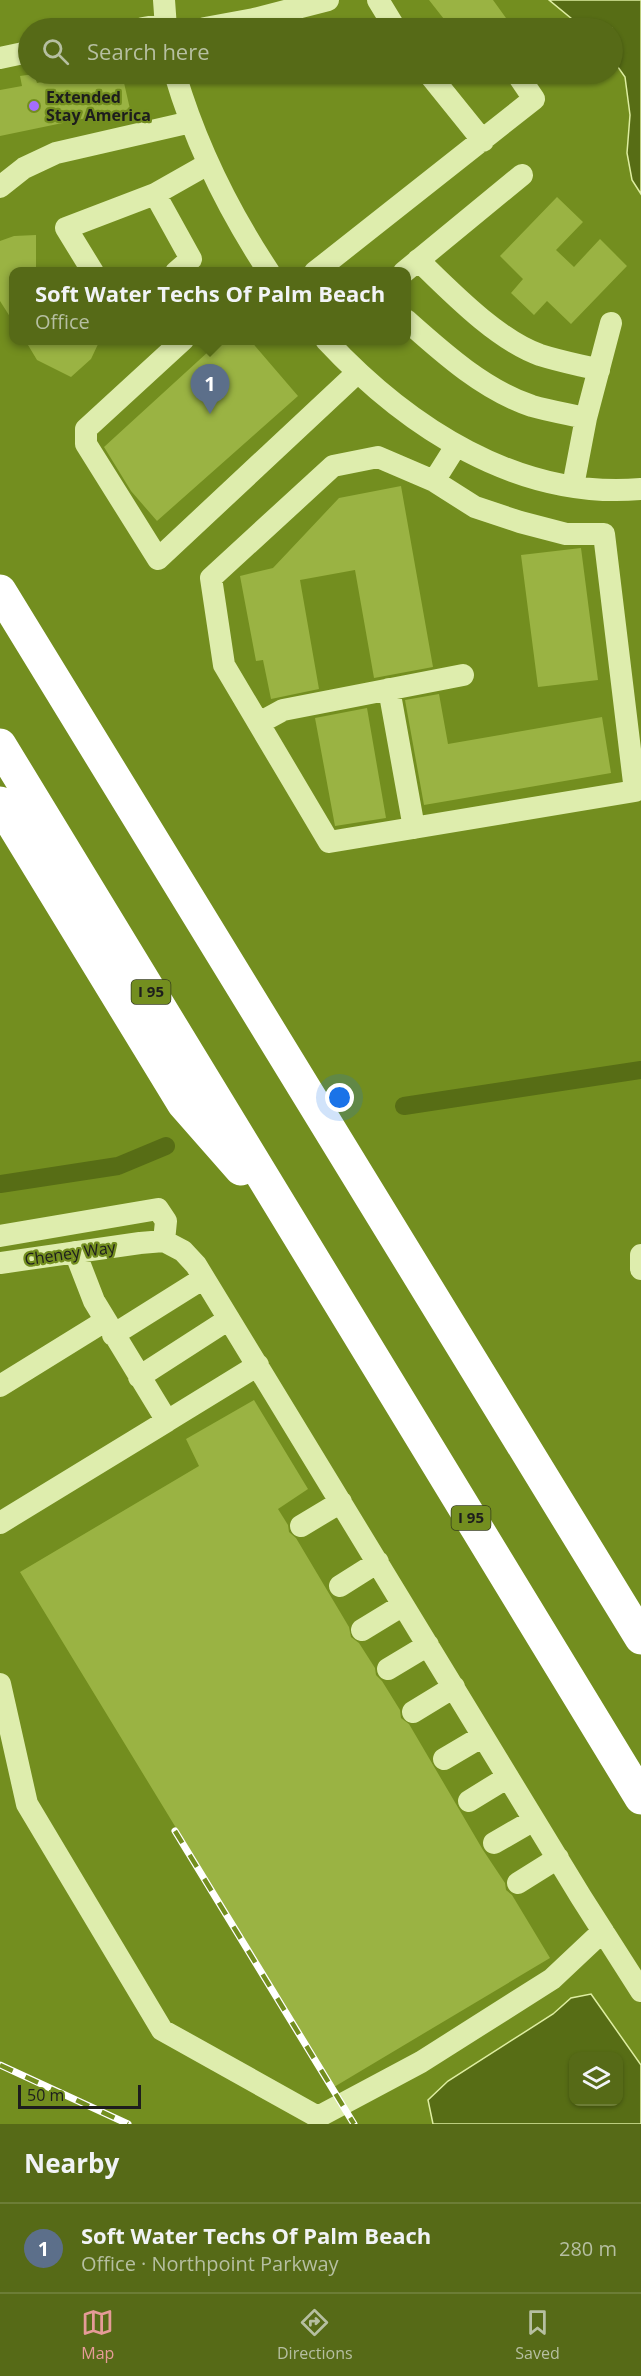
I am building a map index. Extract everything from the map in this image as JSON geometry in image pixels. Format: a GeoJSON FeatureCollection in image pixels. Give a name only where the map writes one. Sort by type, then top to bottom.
{"type":"FeatureCollection","features":[{"type":"Feature","properties":{"kind":"highway"},"geometry":{"type":"LineString","coordinates":[[3,590],[641,1638]]}},
{"type":"Feature","properties":{"kind":"highway","name":"I 95"},"geometry":{"type":"LineString","coordinates":[[0,745],[641,1798]]}},
{"type":"Feature","properties":{"kind":"highway"},"geometry":{"type":"LineString","coordinates":[[0,803],[183,1103],[302,1239]]}},
{"type":"Feature","properties":{"kind":"street"},"geometry":{"type":"LineString","coordinates":[[164,0],[165,18]]}},
{"type":"Feature","properties":{"kind":"street"},"geometry":{"type":"LineString","coordinates":[[258,18],[328,0]]}},
{"type":"Feature","properties":{"kind":"street"},"geometry":{"type":"LineString","coordinates":[[378,0],[389,18]]}},
{"type":"Feature","properties":{"kind":"street"},"geometry":{"type":"LineString","coordinates":[[0,58],[18,54]]}},
{"type":"Feature","properties":{"kind":"street"},"geometry":{"type":"LineString","coordinates":[[178,84],[208,164],[224,198],[263,267]]}},
{"type":"Feature","properties":{"kind":"street"},"geometry":{"type":"LineString","coordinates":[[437,84],[483,141]]}},
{"type":"Feature","properties":{"kind":"street"},"geometry":{"type":"LineString","coordinates":[[321,267],[534,99],[524,84]]}},
{"type":"Feature","properties":{"kind":"street"},"geometry":{"type":"LineString","coordinates":[[0,187],[24,168],[56,153],[191,122]]}},
{"type":"Feature","properties":{"kind":"street"},"geometry":{"type":"LineString","coordinates":[[90,267],[66,228],[155,194],[208,164]]}},
{"type":"Feature","properties":{"kind":"street"},"geometry":{"type":"LineString","coordinates":[[522,175],[411,266],[498,331],[538,354],[599,370]]}},
{"type":"Feature","properties":{"kind":"street"},"geometry":{"type":"LineString","coordinates":[[155,194],[191,259],[182,267]]}},
{"type":"Feature","properties":{"kind":"street"},"geometry":{"type":"LineString","coordinates":[[573,486],[586,418],[611,322]]}},
{"type":"Feature","properties":{"kind":"street"},"geometry":{"type":"LineString","coordinates":[[411,324],[449,357],[494,388],[531,405],[586,418]]}},
{"type":"Feature","properties":{"kind":"street"},"geometry":{"type":"LineString","coordinates":[[178,345],[86,429],[86,444],[158,559],[358,372]]}},
{"type":"Feature","properties":{"kind":"street"},"geometry":{"type":"LineString","coordinates":[[331,345],[358,372],[417,421],[456,446],[489,462],[527,476],[573,486],[607,490],[641,489]]}},
{"type":"Feature","properties":{"kind":"street"},"geometry":{"type":"LineString","coordinates":[[434,481],[456,446]]}},
{"type":"Feature","properties":{"kind":"street"},"geometry":{"type":"LineString","coordinates":[[378,457],[434,481],[475,507],[520,522],[566,534],[604,534],[635,791],[329,843],[224,665],[211,578],[333,466],[378,457]]}},
{"type":"Feature","properties":{"kind":"street"},"geometry":{"type":"LineString","coordinates":[[259,723],[283,710],[463,675]]}},
{"type":"Feature","properties":{"kind":"street"},"geometry":{"type":"LineString","coordinates":[[389,689],[414,828]]}},
{"type":"Feature","properties":{"kind":"street"},"geometry":{"type":"LineString","coordinates":[[0,1236],[158,1209],[166,1221],[164,1241],[183,1251],[196,1264],[534,1820],[641,1991]]}},
{"type":"Feature","properties":{"kind":"street","name":"Cheney Way"},"geometry":{"type":"LineString","coordinates":[[0,1263],[164,1241]]}},
{"type":"Feature","properties":{"kind":"street"},"geometry":{"type":"LineString","coordinates":[[75,1252],[94,1301],[167,1421]]}},
{"type":"Feature","properties":{"kind":"street"},"geometry":{"type":"LineString","coordinates":[[641,1255],[641,1269]]}},
{"type":"Feature","properties":{"kind":"street"},"geometry":{"type":"LineString","coordinates":[[0,1386],[204,1278]]}},
{"type":"Feature","properties":{"kind":"street"},"geometry":{"type":"LineString","coordinates":[[139,1377],[230,1319]]}},
{"type":"Feature","properties":{"kind":"street"},"geometry":{"type":"LineString","coordinates":[[0,1523],[258,1365]]}},
{"type":"Feature","properties":{"kind":"street"},"geometry":{"type":"LineString","coordinates":[[301,1526],[341,1503]]}},
{"type":"Feature","properties":{"kind":"street"},"geometry":{"type":"LineString","coordinates":[[340,1586],[378,1562]]}},
{"type":"Feature","properties":{"kind":"street"},"geometry":{"type":"LineString","coordinates":[[362,1630],[403,1605]]}},
{"type":"Feature","properties":{"kind":"street"},"geometry":{"type":"LineString","coordinates":[[388,1669],[428,1645]]}},
{"type":"Feature","properties":{"kind":"street"},"geometry":{"type":"LineString","coordinates":[[0,1684],[27,1804],[162,2030],[318,2117],[421,2062],[552,1979],[603,1931]]}},
{"type":"Feature","properties":{"kind":"street"},"geometry":{"type":"LineString","coordinates":[[413,1712],[454,1687]]}},
{"type":"Feature","properties":{"kind":"street"},"geometry":{"type":"LineString","coordinates":[[444,1759],[483,1736]]}},
{"type":"Feature","properties":{"kind":"street"},"geometry":{"type":"LineString","coordinates":[[469,1801],[508,1777]]}},
{"type":"Feature","properties":{"kind":"street"},"geometry":{"type":"LineString","coordinates":[[494,1843],[534,1820]]}},
{"type":"Feature","properties":{"kind":"street"},"geometry":{"type":"LineString","coordinates":[[518,1883],[558,1858]]}},
{"type":"Feature","properties":{"kind":"shaded area"},"geometry":{"type":"Polygon","coordinates":[[[549,0],[641,0],[641,194],[632,180],[627,153],[630,115],[623,74],[623,18],[571,18],[549,0]]]}},
{"type":"Feature","properties":{"kind":"shaded area"},"geometry":{"type":"Polygon","coordinates":[[[591,1994],[641,2065],[641,2124],[433,2124],[428,2100],[448,2081],[553,2014],[571,1998],[591,1994]]]}},
{"type":"Feature","properties":{"kind":"building"},"geometry":{"type":"Polygon","coordinates":[[[429,0],[493,0],[506,18],[443,18],[429,0]]]}},
{"type":"Feature","properties":{"kind":"building"},"geometry":{"type":"Polygon","coordinates":[[[22,84],[124,84],[130,109],[0,136],[0,90],[22,86],[22,84]]]}},
{"type":"Feature","properties":{"kind":"building"},"geometry":{"type":"Polygon","coordinates":[[[557,197],[583,222],[556,250],[574,267],[600,239],[627,266],[571,324],[547,301],[534,315],[511,293],[523,279],[500,256],[557,197]]]}},
{"type":"Feature","properties":{"kind":"building"},"geometry":{"type":"Polygon","coordinates":[[[36,235],[36,267],[9,267],[9,315],[0,301],[0,241],[14,236],[36,235]]]}},
{"type":"Feature","properties":{"kind":"building"},"geometry":{"type":"Polygon","coordinates":[[[28,345],[98,345],[91,359],[71,377],[37,360],[28,345]]]}},
{"type":"Feature","properties":{"kind":"building"},"geometry":{"type":"Polygon","coordinates":[[[216,345],[254,345],[298,396],[157,521],[131,491],[104,447],[216,345]]]}},
{"type":"Feature","properties":{"kind":"building"},"geometry":{"type":"Polygon","coordinates":[[[401,486],[433,667],[374,678],[355,570],[300,580],[319,689],[271,699],[263,660],[256,661],[240,576],[273,568],[339,498],[401,486]]]}},
{"type":"Feature","properties":{"kind":"building"},"geometry":{"type":"Polygon","coordinates":[[[581,548],[598,680],[538,687],[521,555],[581,548]]]}},
{"type":"Feature","properties":{"kind":"building"},"geometry":{"type":"Polygon","coordinates":[[[439,694],[448,744],[602,717],[611,773],[424,805],[405,700],[439,694]]]}},
{"type":"Feature","properties":{"kind":"building"},"geometry":{"type":"Polygon","coordinates":[[[367,708],[386,818],[335,826],[315,718],[367,708]]]}},
{"type":"Feature","properties":{"kind":"building"},"geometry":{"type":"Polygon","coordinates":[[[254,1400],[308,1489],[278,1509],[288,1525],[289,1532],[296,1538],[349,1627],[351,1637],[359,1643],[375,1668],[376,1675],[400,1710],[401,1718],[409,1724],[505,1883],[506,1890],[512,1895],[550,1958],[334,2087],[20,1572],[199,1466],[186,1439],[254,1400]]]}},
{"type":"Feature","properties":{"kind":"waterway"},"geometry":{"type":"LineString","coordinates":[[404,1106],[641,1070]]}},
{"type":"Feature","properties":{"kind":"waterway"},"geometry":{"type":"LineString","coordinates":[[0,1184],[118,1166],[166,1146]]}},
{"type":"Feature","properties":{"kind":"railway"},"geometry":{"type":"LineString","coordinates":[[175,1831],[354,2124]]}},
{"type":"Feature","properties":{"kind":"railway"},"geometry":{"type":"LineString","coordinates":[[0,2065],[128,2124]]}},
{"type":"Feature","properties":{"kind":"place","name":"Extended Stay America"},"geometry":{"type":"Point","coordinates":[34,106]}},
{"type":"Feature","properties":{"kind":"place","name":"Soft Water Techs Of Palm Beach"},"geometry":{"type":"Point","coordinates":[210,414]}}]}
